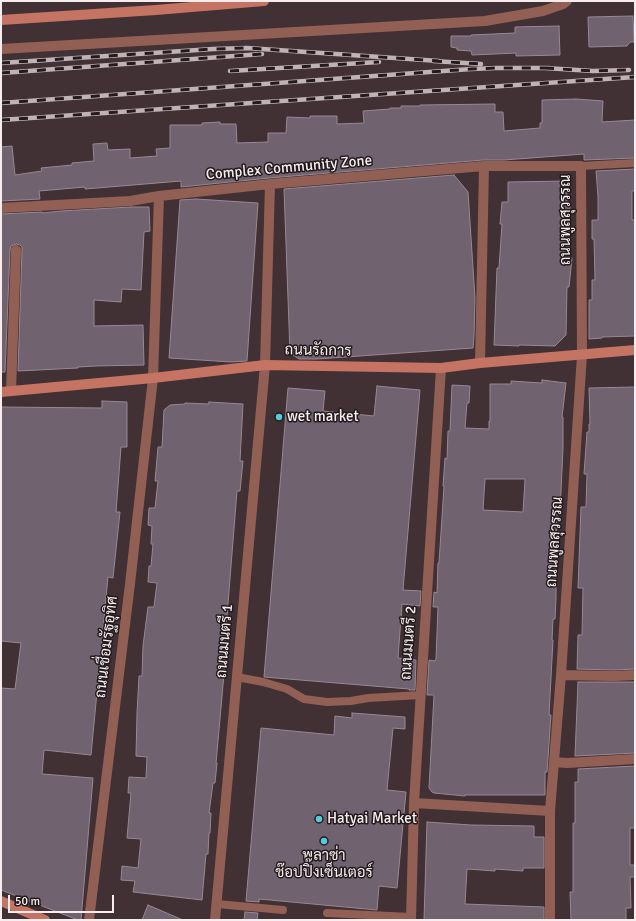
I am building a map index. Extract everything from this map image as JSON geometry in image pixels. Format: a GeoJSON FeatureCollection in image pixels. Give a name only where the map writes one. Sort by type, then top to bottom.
{"type":"FeatureCollection","features":[{"type":"Feature","properties":{"kind":"street"},"geometry":{"type":"LineString","coordinates":[[1,20],[264,1]]}},
{"type":"Feature","properties":{"kind":"street"},"geometry":{"type":"LineString","coordinates":[[1,49],[485,21],[543,11],[563,4],[567,1]]}},
{"type":"Feature","properties":{"kind":"street"},"geometry":{"type":"LineString","coordinates":[[480,363],[484,166]]}},
{"type":"Feature","properties":{"kind":"street","name":"Complex Community Zone"},"geometry":{"type":"LineString","coordinates":[[1,208],[130,201],[159,196],[270,184],[484,166],[581,166]]}},
{"type":"Feature","properties":{"kind":"street","name":"ถนนพูลสุวรรณ"},"geometry":{"type":"LineString","coordinates":[[550,920],[550,811],[561,675],[582,355],[581,166]]}},
{"type":"Feature","properties":{"kind":"street","name":"ถนนมนตรี 1"},"geometry":{"type":"LineString","coordinates":[[215,920],[266,365],[270,184]]}},
{"type":"Feature","properties":{"kind":"street","name":"ถนนเชื่อมรัฐอุทิศ"},"geometry":{"type":"LineString","coordinates":[[89,920],[129,592],[153,378],[159,196]]}},
{"type":"Feature","properties":{"kind":"street"},"geometry":{"type":"LineString","coordinates":[[6,391],[16,250]]}},
{"type":"Feature","properties":{"kind":"street","name":"ถนนรัถการ"},"geometry":{"type":"LineString","coordinates":[[6,391],[153,378],[266,365],[441,368],[480,363],[635,350]]}},
{"type":"Feature","properties":{"kind":"street","name":"ถนนมนตรี 2"},"geometry":{"type":"LineString","coordinates":[[411,919],[414,803],[441,368]]}},
{"type":"Feature","properties":{"kind":"street"},"geometry":{"type":"LineString","coordinates":[[561,675],[635,675]]}},
{"type":"Feature","properties":{"kind":"street"},"geometry":{"type":"LineString","coordinates":[[554,762],[567,763],[635,759]]}},
{"type":"Feature","properties":{"kind":"street"},"geometry":{"type":"LineString","coordinates":[[414,803],[550,811]]}},
{"type":"Feature","properties":{"kind":"street"},"geometry":{"type":"LineString","coordinates":[[1,901],[45,920]]}},
{"type":"Feature","properties":{"kind":"lane"},"geometry":{"type":"LineString","coordinates":[[581,166],[635,163]]}},
{"type":"Feature","properties":{"kind":"lane"},"geometry":{"type":"LineString","coordinates":[[237,677],[287,689],[304,699],[327,702],[421,695]]}},
{"type":"Feature","properties":{"kind":"lane"},"geometry":{"type":"LineString","coordinates":[[217,904],[283,910]]}},
{"type":"Feature","properties":{"kind":"lane"},"geometry":{"type":"LineString","coordinates":[[327,913],[411,919]]}},
{"type":"Feature","properties":{"kind":"building"},"geometry":{"type":"Polygon","coordinates":[[[633,16],[634,42],[630,42],[627,46],[589,47],[588,17],[633,16]]]}},
{"type":"Feature","properties":{"kind":"building"},"geometry":{"type":"Polygon","coordinates":[[[559,26],[560,55],[516,56],[516,53],[472,55],[471,51],[457,50],[457,48],[451,47],[451,36],[515,33],[515,27],[559,26]]]}},
{"type":"Feature","properties":{"kind":"building"},"geometry":{"type":"Polygon","coordinates":[[[576,99],[603,101],[602,122],[635,120],[635,158],[584,160],[584,154],[504,160],[483,160],[181,187],[181,181],[85,189],[85,187],[39,191],[40,199],[1,201],[1,147],[12,146],[15,175],[42,171],[41,168],[94,161],[93,144],[107,143],[108,150],[130,149],[130,158],[157,156],[156,149],[170,148],[170,125],[202,125],[202,123],[220,122],[220,124],[236,124],[237,143],[268,142],[268,133],[286,133],[287,117],[310,118],[310,116],[337,116],[337,124],[364,123],[363,111],[401,108],[401,106],[495,104],[495,112],[503,112],[504,131],[540,128],[540,123],[542,123],[542,100],[576,99]]]}},
{"type":"Feature","properties":{"kind":"building"},"geometry":{"type":"Polygon","coordinates":[[[635,169],[635,191],[632,191],[632,220],[635,220],[635,336],[589,339],[589,300],[592,300],[592,280],[595,280],[592,220],[598,220],[596,171],[635,169]]]}},
{"type":"Feature","properties":{"kind":"building"},"geometry":{"type":"Polygon","coordinates":[[[454,175],[468,192],[475,298],[473,348],[317,359],[299,359],[290,353],[284,189],[454,175]]]}},
{"type":"Feature","properties":{"kind":"building"},"geometry":{"type":"Polygon","coordinates":[[[567,181],[567,205],[570,205],[569,258],[572,258],[569,287],[567,287],[566,335],[555,346],[494,345],[497,268],[499,268],[502,224],[500,224],[502,202],[508,202],[508,182],[567,181]]]}},
{"type":"Feature","properties":{"kind":"building"},"geometry":{"type":"Polygon","coordinates":[[[196,199],[258,203],[247,361],[231,362],[169,358],[180,200],[196,199]]]}},
{"type":"Feature","properties":{"kind":"building"},"geometry":{"type":"Polygon","coordinates":[[[149,207],[150,231],[144,232],[141,290],[122,289],[121,302],[94,300],[94,326],[143,325],[144,365],[96,366],[18,371],[22,247],[16,244],[11,246],[10,250],[5,372],[1,372],[1,214],[42,213],[149,207]]]}},
{"type":"Feature","properties":{"kind":"building"},"geometry":{"type":"Polygon","coordinates":[[[542,380],[566,383],[562,417],[563,448],[560,513],[557,513],[555,576],[556,599],[555,619],[553,619],[549,715],[551,715],[547,772],[545,772],[545,795],[465,796],[434,793],[429,788],[434,695],[427,695],[429,660],[435,661],[436,659],[438,607],[433,607],[434,592],[437,593],[445,458],[447,459],[448,431],[450,431],[452,385],[470,386],[465,428],[489,429],[490,384],[511,384],[511,381],[542,383],[542,380]],[[485,479],[483,510],[523,512],[525,479],[485,479]]]}},
{"type":"Feature","properties":{"kind":"building"},"geometry":{"type":"Polygon","coordinates":[[[377,386],[420,390],[403,590],[421,591],[420,606],[402,604],[398,658],[416,660],[415,690],[264,677],[288,388],[325,391],[323,411],[374,416],[377,386]]]}},
{"type":"Feature","properties":{"kind":"building"},"geometry":{"type":"Polygon","coordinates":[[[635,387],[635,669],[577,669],[578,635],[582,635],[583,588],[578,588],[581,507],[586,507],[587,474],[584,474],[587,432],[589,432],[590,424],[589,388],[635,387]]]}},
{"type":"Feature","properties":{"kind":"building"},"geometry":{"type":"Polygon","coordinates":[[[102,401],[127,402],[127,447],[121,447],[116,512],[120,512],[113,578],[108,577],[91,755],[44,750],[42,774],[93,778],[81,920],[78,920],[1,890],[1,688],[15,689],[21,643],[1,641],[1,407],[102,408],[102,401]]]}},
{"type":"Feature","properties":{"kind":"building"},"geometry":{"type":"Polygon","coordinates":[[[209,402],[243,404],[240,461],[243,461],[240,491],[237,491],[217,763],[209,813],[211,813],[210,833],[208,854],[206,854],[202,900],[133,892],[135,881],[121,880],[122,866],[138,868],[141,839],[127,838],[131,793],[128,793],[129,777],[146,778],[147,757],[136,756],[137,713],[139,676],[142,676],[143,646],[148,607],[154,607],[157,583],[148,582],[153,544],[151,544],[152,526],[148,525],[149,508],[155,508],[158,481],[155,481],[158,447],[162,447],[164,410],[170,405],[185,403],[209,404],[209,402]]]}},
{"type":"Feature","properties":{"kind":"building"},"geometry":{"type":"Polygon","coordinates":[[[578,682],[635,682],[635,753],[575,756],[578,682]]]}},
{"type":"Feature","properties":{"kind":"building","name":"Hatyai Market"},"geometry":{"type":"Polygon","coordinates":[[[352,713],[405,717],[405,729],[393,728],[387,790],[406,792],[397,888],[379,886],[377,910],[259,899],[259,902],[246,901],[261,728],[334,735],[335,716],[352,718],[352,713]]]}},
{"type":"Feature","properties":{"kind":"building"},"geometry":{"type":"Polygon","coordinates":[[[635,766],[635,828],[630,828],[630,865],[635,865],[635,877],[630,877],[631,908],[626,908],[626,920],[571,920],[570,892],[573,892],[573,823],[575,823],[575,782],[578,782],[578,769],[635,766]]]}},
{"type":"Feature","properties":{"kind":"building"},"geometry":{"type":"Polygon","coordinates":[[[427,822],[471,825],[534,826],[534,837],[544,837],[544,868],[523,868],[523,871],[467,869],[465,904],[544,907],[544,920],[424,920],[427,822]]]}},
{"type":"Feature","properties":{"kind":"building"},"geometry":{"type":"Polygon","coordinates":[[[148,905],[183,920],[142,920],[148,905]]]}},
{"type":"Feature","properties":{"kind":"building"},"geometry":{"type":"Polygon","coordinates":[[[245,912],[258,913],[257,920],[244,920],[245,912]]]}},
{"type":"Feature","properties":{"kind":"railway"},"geometry":{"type":"LineString","coordinates":[[1,63],[247,48],[439,61]]}},
{"type":"Feature","properties":{"kind":"railway"},"geometry":{"type":"LineString","coordinates":[[1,73],[262,54]]}},
{"type":"Feature","properties":{"kind":"railway"},"geometry":{"type":"LineString","coordinates":[[433,61],[481,64]]}},
{"type":"Feature","properties":{"kind":"railway"},"geometry":{"type":"LineString","coordinates":[[230,71],[379,62]]}},
{"type":"Feature","properties":{"kind":"railway"},"geometry":{"type":"LineString","coordinates":[[545,68],[593,71],[629,70]]}},
{"type":"Feature","properties":{"kind":"railway"},"geometry":{"type":"LineString","coordinates":[[1,103],[471,69],[549,68]]}},
{"type":"Feature","properties":{"kind":"railway"},"geometry":{"type":"LineString","coordinates":[[1,120],[635,77]]}},
{"type":"Feature","properties":{"kind":"place","name":"wet market"},"geometry":{"type":"Point","coordinates":[279,417]}},
{"type":"Feature","properties":{"kind":"place","name":"Hatyai Market"},"geometry":{"type":"Point","coordinates":[319,819]}},
{"type":"Feature","properties":{"kind":"place","name":"พลาซ่า ช๊อปปิ๊งเซ็นเตอร์"},"geometry":{"type":"Point","coordinates":[324,841]}}]}
